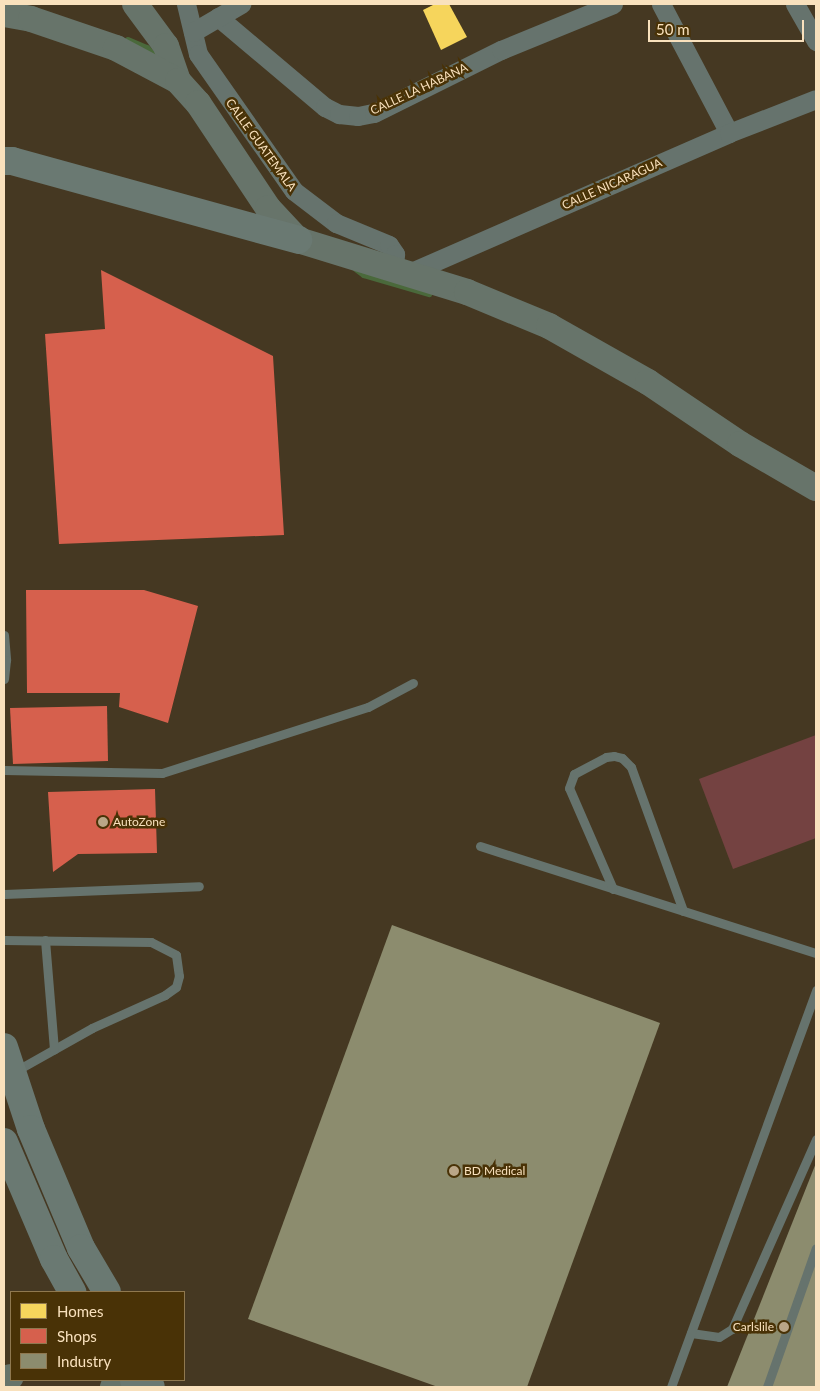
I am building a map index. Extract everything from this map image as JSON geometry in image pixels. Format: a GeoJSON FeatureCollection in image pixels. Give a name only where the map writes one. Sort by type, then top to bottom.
{"type":"FeatureCollection","features":[{"type":"Feature","properties":{"kind":"main road"},"geometry":{"type":"LineString","coordinates":[[4,161],[12,161],[298,240]]}},
{"type":"Feature","properties":{"kind":"main road"},"geometry":{"type":"LineString","coordinates":[[4,1047],[8,1076],[80,1248],[106,1291]]}},
{"type":"Feature","properties":{"kind":"main road"},"geometry":{"type":"LineString","coordinates":[[4,1142],[54,1260],[71,1291]]}},
{"type":"Feature","properties":{"kind":"main road"},"geometry":{"type":"LineString","coordinates":[[136,1381],[151,1387]]}},
{"type":"Feature","properties":{"kind":"street"},"geometry":{"type":"LineString","coordinates":[[135,4],[166,46],[178,81]]}},
{"type":"Feature","properties":{"kind":"street","name":"CALLE GUATEMALA"},"geometry":{"type":"LineString","coordinates":[[186,4],[198,54],[294,191],[336,222],[389,245],[395,254],[401,271]]}},
{"type":"Feature","properties":{"kind":"street"},"geometry":{"type":"LineString","coordinates":[[193,32],[241,4]]}},
{"type":"Feature","properties":{"kind":"street","name":"CALLE LA HABANA"},"geometry":{"type":"LineString","coordinates":[[218,17],[325,107],[339,114],[358,116],[374,113],[577,10],[613,4]]}},
{"type":"Feature","properties":{"kind":"street"},"geometry":{"type":"LineString","coordinates":[[661,4],[730,133]]}},
{"type":"Feature","properties":{"kind":"street"},"geometry":{"type":"LineString","coordinates":[[795,4],[816,41]]}},
{"type":"Feature","properties":{"kind":"street"},"geometry":{"type":"LineString","coordinates":[[4,14],[116,48],[178,81],[198,103],[268,208],[298,240],[467,292],[549,326],[648,382],[740,444],[816,488]]}},
{"type":"Feature","properties":{"kind":"street","name":"CALLE NICARAGUA"},"geometry":{"type":"LineString","coordinates":[[401,271],[730,133],[816,99]]}},
{"type":"Feature","properties":{"kind":"lane"},"geometry":{"type":"LineString","coordinates":[[4,635],[6,660],[4,679]]}},
{"type":"Feature","properties":{"kind":"lane"},"geometry":{"type":"LineString","coordinates":[[4,770],[162,773],[368,707],[413,683]]}},
{"type":"Feature","properties":{"kind":"lane"},"geometry":{"type":"LineString","coordinates":[[613,889],[571,799],[570,788],[574,774],[606,757],[614,756],[622,758],[631,767],[683,911]]}},
{"type":"Feature","properties":{"kind":"lane"},"geometry":{"type":"LineString","coordinates":[[480,846],[816,953]]}},
{"type":"Feature","properties":{"kind":"lane"},"geometry":{"type":"LineString","coordinates":[[4,894],[199,886]]}},
{"type":"Feature","properties":{"kind":"lane"},"geometry":{"type":"LineString","coordinates":[[4,940],[152,942],[176,955],[179,976],[176,987],[166,995],[54,1050],[8,1076]]}},
{"type":"Feature","properties":{"kind":"lane"},"geometry":{"type":"LineString","coordinates":[[45,940],[54,1050]]}},
{"type":"Feature","properties":{"kind":"lane"},"geometry":{"type":"LineString","coordinates":[[671,1387],[816,990]]}},
{"type":"Feature","properties":{"kind":"lane"},"geometry":{"type":"LineString","coordinates":[[691,1333],[719,1336],[732,1329],[816,1139]]}},
{"type":"Feature","properties":{"kind":"lane"},"geometry":{"type":"LineString","coordinates":[[767,1387],[816,1248]]}},
{"type":"Feature","properties":{"kind":"shaded area"},"geometry":{"type":"Polygon","coordinates":[[[816,735],[816,838],[733,869],[699,779],[816,735]]]}},
{"type":"Feature","properties":{"kind":"building: Homes"},"geometry":{"type":"Polygon","coordinates":[[[435,4],[449,4],[467,37],[441,50],[423,10],[435,4]]]}},
{"type":"Feature","properties":{"kind":"building: Shops"},"geometry":{"type":"Polygon","coordinates":[[[101,270],[273,356],[284,535],[59,544],[45,334],[105,329],[101,270]]]}},
{"type":"Feature","properties":{"kind":"building: Shops"},"geometry":{"type":"Polygon","coordinates":[[[26,590],[144,590],[198,606],[168,723],[119,707],[120,693],[27,693],[26,590]]]}},
{"type":"Feature","properties":{"kind":"building: Shops"},"geometry":{"type":"Polygon","coordinates":[[[107,706],[108,761],[13,764],[10,708],[107,706]]]}},
{"type":"Feature","properties":{"kind":"building: Shops","name":"AutoZone"},"geometry":{"type":"Polygon","coordinates":[[[155,789],[157,853],[78,854],[53,872],[48,792],[155,789]]]}},
{"type":"Feature","properties":{"kind":"building: Industry","name":"BD Medical"},"geometry":{"type":"Polygon","coordinates":[[[392,925],[660,1023],[527,1387],[438,1387],[248,1319],[392,925]]]}},
{"type":"Feature","properties":{"kind":"building: Industry","name":"Carlslile"},"geometry":{"type":"Polygon","coordinates":[[[816,1163],[816,1387],[727,1387],[816,1163]]]}},
{"type":"Feature","properties":{"kind":"waterway"},"geometry":{"type":"LineString","coordinates":[[128,40],[147,48],[155,56]]}},
{"type":"Feature","properties":{"kind":"waterway"},"geometry":{"type":"LineString","coordinates":[[356,269],[364,275],[429,294]]}},
{"type":"Feature","properties":{"kind":"place","name":"AutoZone"},"geometry":{"type":"Point","coordinates":[103,822]}},
{"type":"Feature","properties":{"kind":"place","name":"BD Medical"},"geometry":{"type":"Point","coordinates":[454,1171]}},
{"type":"Feature","properties":{"kind":"place","name":"Carlslile"},"geometry":{"type":"Point","coordinates":[784,1327]}}]}
